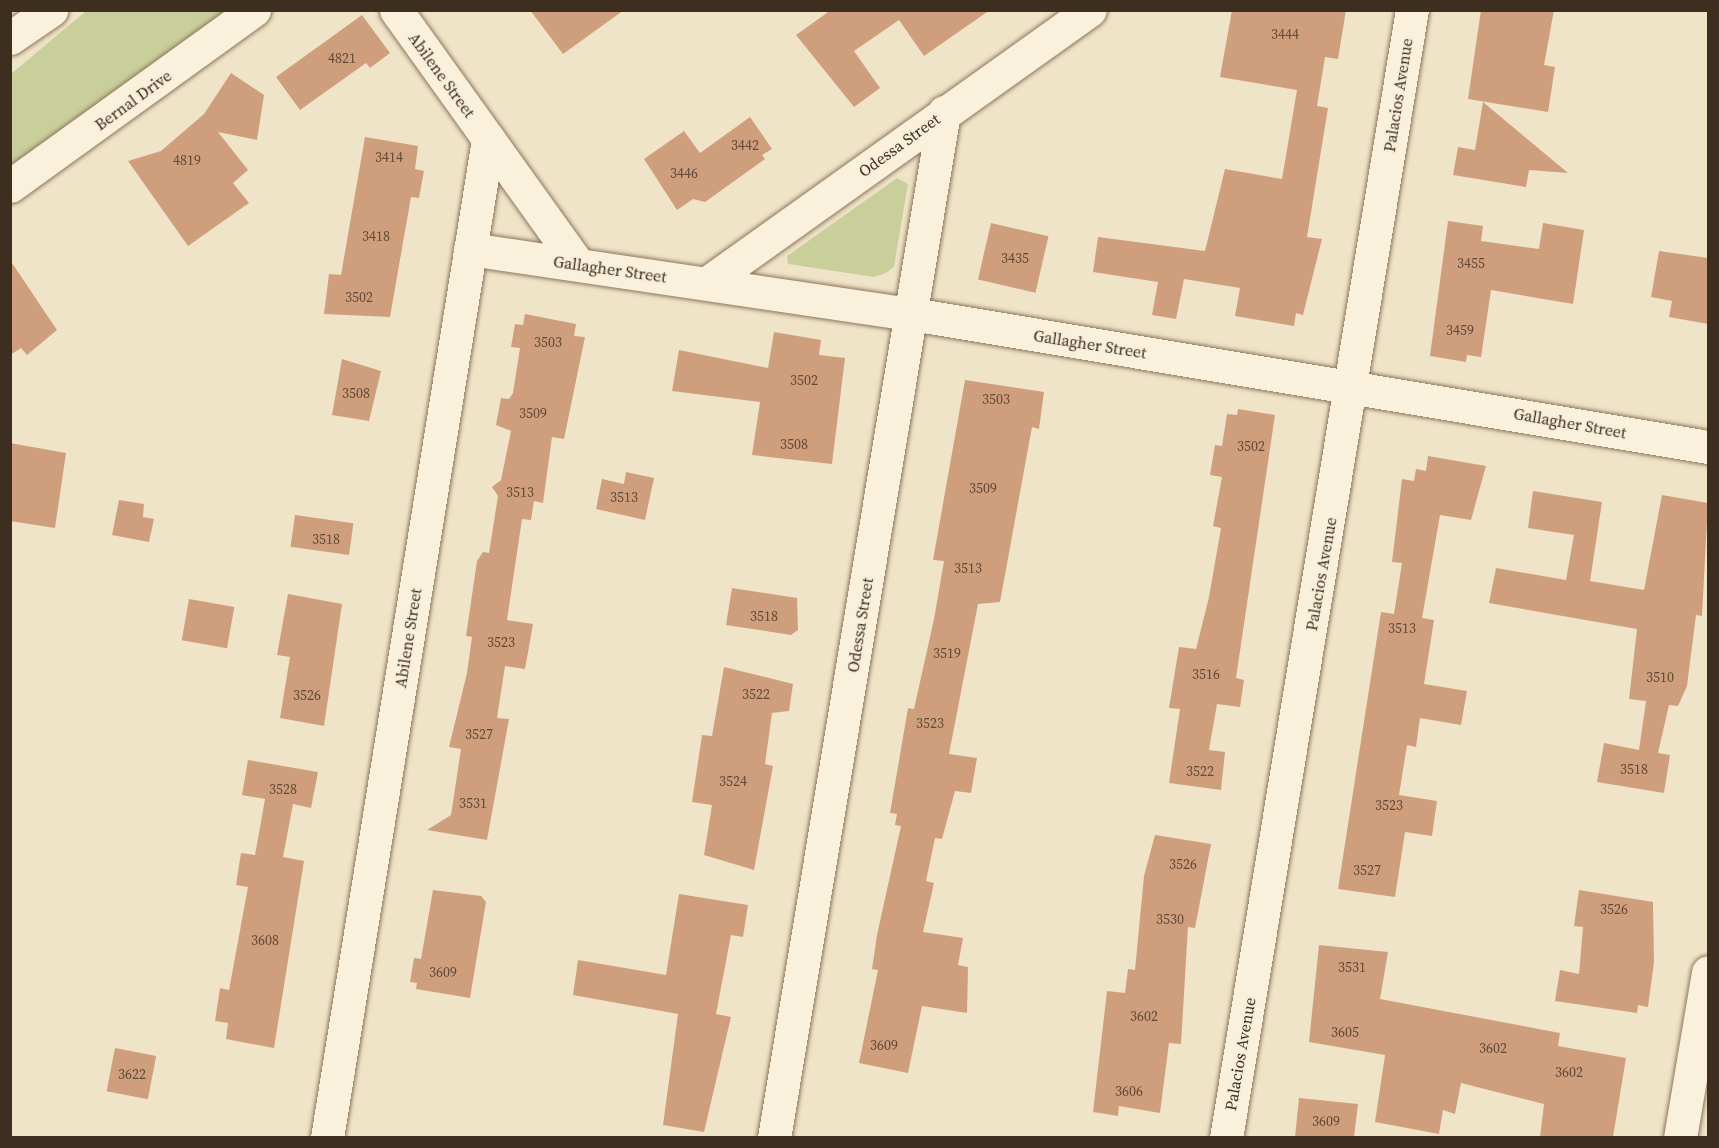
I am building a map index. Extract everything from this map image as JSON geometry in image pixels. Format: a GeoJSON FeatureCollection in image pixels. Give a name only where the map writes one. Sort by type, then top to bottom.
{"type":"FeatureCollection","features":[{"type":"Feature","properties":{"kind":"street"},"geometry":{"type":"LineString","coordinates":[[10,38],[51,10]]}},
{"type":"Feature","properties":{"kind":"street","name":"Bernal Drive"},"geometry":{"type":"LineString","coordinates":[[10,186],[254,10]]}},
{"type":"Feature","properties":{"kind":"street","name":"Abilene Street"},"geometry":{"type":"LineString","coordinates":[[396,10],[578,264]]}},
{"type":"Feature","properties":{"kind":"street","name":"Odessa Street"},"geometry":{"type":"LineString","coordinates":[[707,283],[1090,10]]}},
{"type":"Feature","properties":{"kind":"street","name":"Palacios Avenue"},"geometry":{"type":"LineString","coordinates":[[1226,1137],[1353,387],[1412,10]]}},
{"type":"Feature","properties":{"kind":"street","name":"Odessa Street"},"geometry":{"type":"LineString","coordinates":[[774,1137],[944,112]]}},
{"type":"Feature","properties":{"kind":"street","name":"Abilene Street"},"geometry":{"type":"LineString","coordinates":[[327,1137],[488,139]]}},
{"type":"Feature","properties":{"kind":"street","name":"Gallagher Street"},"geometry":{"type":"LineString","coordinates":[[470,249],[912,314],[1708,447]]}},
{"type":"Feature","properties":{"kind":"street"},"geometry":{"type":"LineString","coordinates":[[1680,1137],[1708,972]]}},
{"type":"Feature","properties":{"kind":"green space"},"geometry":{"type":"Polygon","coordinates":[[[86,11],[231,11],[11,167],[11,74],[86,11]]]}},
{"type":"Feature","properties":{"kind":"green space"},"geometry":{"type":"Polygon","coordinates":[[[897,178],[908,184],[894,267],[874,277],[788,264],[787,256],[897,178]]]}},
{"type":"Feature","properties":{"kind":"building"},"geometry":{"type":"Polygon","coordinates":[[[530,10],[624,10],[563,54],[530,10]]]}},
{"type":"Feature","properties":{"kind":"building"},"geometry":{"type":"Polygon","coordinates":[[[831,10],[990,10],[924,56],[899,20],[854,51],[880,88],[854,107],[796,35],[831,10]]]}},
{"type":"Feature","properties":{"kind":"building"},"geometry":{"type":"Polygon","coordinates":[[[1232,10],[1346,10],[1338,59],[1325,57],[1317,106],[1328,108],[1307,237],[1322,239],[1303,315],[1296,313],[1294,326],[1235,316],[1240,288],[1184,279],[1176,319],[1152,315],[1158,282],[1093,272],[1098,237],[1205,251],[1225,169],[1282,179],[1297,90],[1220,77],[1232,10]]]}},
{"type":"Feature","properties":{"kind":"building"},"geometry":{"type":"Polygon","coordinates":[[[1481,10],[1554,10],[1544,65],[1555,67],[1548,112],[1468,99],[1481,10]]]}},
{"type":"Feature","properties":{"kind":"building"},"geometry":{"type":"Polygon","coordinates":[[[362,15],[390,53],[370,68],[366,63],[300,110],[276,77],[362,15]]]}},
{"type":"Feature","properties":{"kind":"building"},"geometry":{"type":"Polygon","coordinates":[[[231,73],[264,95],[257,140],[218,132],[248,170],[233,183],[249,203],[188,246],[128,161],[161,151],[204,114],[231,73]]]}},
{"type":"Feature","properties":{"kind":"building"},"geometry":{"type":"Polygon","coordinates":[[[1483,102],[1568,173],[1529,170],[1526,187],[1453,175],[1458,147],[1475,150],[1483,102]]]}},
{"type":"Feature","properties":{"kind":"building"},"geometry":{"type":"Polygon","coordinates":[[[750,117],[772,149],[762,155],[765,159],[705,202],[693,199],[677,210],[644,159],[684,131],[700,153],[750,117]]]}},
{"type":"Feature","properties":{"kind":"building"},"geometry":{"type":"Polygon","coordinates":[[[365,137],[418,146],[415,169],[424,171],[419,198],[411,197],[390,317],[324,314],[329,274],[341,275],[365,137]]]}},
{"type":"Feature","properties":{"kind":"building"},"geometry":{"type":"Polygon","coordinates":[[[1448,221],[1483,226],[1481,241],[1539,249],[1543,223],[1584,230],[1573,304],[1491,290],[1481,357],[1467,355],[1466,362],[1430,356],[1448,221]]]}},
{"type":"Feature","properties":{"kind":"building"},"geometry":{"type":"Polygon","coordinates":[[[991,223],[1048,236],[1035,293],[978,280],[991,223]]]}},
{"type":"Feature","properties":{"kind":"building"},"geometry":{"type":"Polygon","coordinates":[[[1659,251],[1708,258],[1708,324],[1669,317],[1672,301],[1651,297],[1659,251]]]}},
{"type":"Feature","properties":{"kind":"building"},"geometry":{"type":"Polygon","coordinates":[[[10,260],[57,330],[27,355],[21,348],[10,355],[10,260]]]}},
{"type":"Feature","properties":{"kind":"building"},"geometry":{"type":"Polygon","coordinates":[[[525,314],[576,324],[574,336],[585,337],[564,439],[552,437],[543,503],[534,501],[531,520],[522,519],[507,620],[533,624],[525,669],[505,666],[497,718],[509,719],[487,840],[427,830],[451,815],[461,749],[449,747],[467,673],[472,637],[466,636],[477,561],[483,552],[489,553],[498,496],[492,487],[501,480],[511,431],[496,425],[501,398],[509,399],[513,393],[520,348],[511,347],[515,324],[523,325],[525,314]]]}},
{"type":"Feature","properties":{"kind":"building"},"geometry":{"type":"Polygon","coordinates":[[[774,332],[821,340],[819,355],[845,358],[832,464],[752,455],[760,402],[672,391],[679,350],[768,368],[774,332]]]}},
{"type":"Feature","properties":{"kind":"building"},"geometry":{"type":"Polygon","coordinates":[[[342,359],[381,371],[369,421],[332,415],[342,359]]]}},
{"type":"Feature","properties":{"kind":"building"},"geometry":{"type":"Polygon","coordinates":[[[965,380],[1044,392],[1039,429],[1032,427],[1000,602],[978,604],[949,754],[977,758],[971,793],[955,791],[942,839],[935,838],[926,881],[934,883],[923,932],[963,938],[958,965],[968,967],[967,1013],[922,1006],[908,1073],[859,1063],[878,970],[872,969],[877,935],[901,826],[895,825],[897,814],[890,813],[908,708],[914,709],[934,619],[944,561],[933,560],[965,380]]]}},
{"type":"Feature","properties":{"kind":"building"},"geometry":{"type":"Polygon","coordinates":[[[1238,409],[1275,415],[1236,678],[1244,680],[1240,707],[1217,704],[1209,750],[1225,752],[1221,790],[1169,783],[1180,709],[1169,708],[1179,647],[1196,649],[1209,597],[1221,528],[1213,526],[1222,477],[1210,475],[1215,445],[1222,446],[1227,414],[1237,415],[1238,409]]]}},
{"type":"Feature","properties":{"kind":"building"},"geometry":{"type":"Polygon","coordinates":[[[10,443],[66,453],[55,528],[10,521],[10,443]]]}},
{"type":"Feature","properties":{"kind":"building"},"geometry":{"type":"Polygon","coordinates":[[[1428,456],[1486,466],[1471,520],[1440,515],[1422,618],[1434,620],[1424,684],[1467,691],[1461,725],[1420,718],[1416,747],[1407,745],[1399,795],[1437,801],[1432,836],[1405,832],[1395,897],[1338,889],[1381,612],[1394,614],[1402,563],[1392,562],[1402,479],[1414,481],[1416,469],[1426,471],[1428,456]]]}},
{"type":"Feature","properties":{"kind":"building"},"geometry":{"type":"Polygon","coordinates":[[[626,472],[654,478],[645,520],[596,509],[602,479],[624,484],[626,472]]]}},
{"type":"Feature","properties":{"kind":"building"},"geometry":{"type":"Polygon","coordinates":[[[1533,491],[1602,502],[1590,581],[1644,590],[1662,495],[1708,503],[1702,616],[1696,615],[1687,686],[1678,706],[1669,705],[1658,753],[1670,755],[1664,793],[1597,782],[1604,743],[1639,750],[1646,701],[1629,699],[1637,629],[1489,603],[1496,568],[1566,580],[1574,535],[1528,528],[1533,491]]]}},
{"type":"Feature","properties":{"kind":"building"},"geometry":{"type":"Polygon","coordinates":[[[119,500],[144,504],[143,517],[154,519],[149,542],[112,535],[119,500]]]}},
{"type":"Feature","properties":{"kind":"building"},"geometry":{"type":"Polygon","coordinates":[[[295,515],[353,523],[349,555],[291,547],[295,515]]]}},
{"type":"Feature","properties":{"kind":"building"},"geometry":{"type":"Polygon","coordinates":[[[732,588],[797,598],[798,630],[791,635],[726,625],[732,588]]]}},
{"type":"Feature","properties":{"kind":"building"},"geometry":{"type":"Polygon","coordinates":[[[288,594],[342,604],[324,726],[280,718],[290,657],[277,655],[288,594]]]}},
{"type":"Feature","properties":{"kind":"building"},"geometry":{"type":"Polygon","coordinates":[[[189,599],[234,607],[227,648],[182,640],[189,599]]]}},
{"type":"Feature","properties":{"kind":"building"},"geometry":{"type":"Polygon","coordinates":[[[724,667],[793,684],[789,711],[772,713],[765,764],[773,766],[754,870],[704,855],[712,805],[692,802],[702,735],[712,736],[724,667]]]}},
{"type":"Feature","properties":{"kind":"building"},"geometry":{"type":"Polygon","coordinates":[[[248,760],[318,772],[311,808],[293,804],[283,857],[304,861],[274,1048],[226,1039],[228,1023],[215,1021],[220,988],[229,990],[248,887],[236,885],[241,853],[255,855],[265,799],[242,795],[248,760]]]}},
{"type":"Feature","properties":{"kind":"building"},"geometry":{"type":"Polygon","coordinates":[[[1155,835],[1211,844],[1195,928],[1188,927],[1181,1044],[1169,1043],[1160,1113],[1119,1106],[1118,1116],[1093,1112],[1107,991],[1125,993],[1128,969],[1135,970],[1144,876],[1155,835]]]}},
{"type":"Feature","properties":{"kind":"building"},"geometry":{"type":"Polygon","coordinates":[[[433,890],[481,896],[486,902],[470,998],[416,989],[417,983],[410,982],[414,958],[421,959],[433,890]]]}},
{"type":"Feature","properties":{"kind":"building"},"geometry":{"type":"Polygon","coordinates":[[[1579,890],[1653,902],[1654,962],[1648,1007],[1638,1005],[1637,1013],[1555,1001],[1560,970],[1579,974],[1583,927],[1574,926],[1579,890]]]}},
{"type":"Feature","properties":{"kind":"building"},"geometry":{"type":"Polygon","coordinates":[[[679,894],[748,905],[743,937],[731,935],[716,1014],[731,1017],[704,1132],[663,1125],[678,1014],[573,995],[578,960],[666,975],[679,894]]]}},
{"type":"Feature","properties":{"kind":"building"},"geometry":{"type":"Polygon","coordinates":[[[1319,945],[1388,952],[1380,999],[1560,1033],[1558,1046],[1626,1058],[1613,1137],[1540,1137],[1544,1104],[1461,1083],[1455,1114],[1443,1110],[1439,1134],[1375,1122],[1385,1055],[1309,1042],[1319,945]]]}},
{"type":"Feature","properties":{"kind":"building"},"geometry":{"type":"Polygon","coordinates":[[[115,1048],[156,1056],[148,1099],[107,1091],[115,1048]]]}},
{"type":"Feature","properties":{"kind":"building"},"geometry":{"type":"Polygon","coordinates":[[[1299,1098],[1358,1104],[1354,1137],[1295,1137],[1299,1098]]]}}]}
